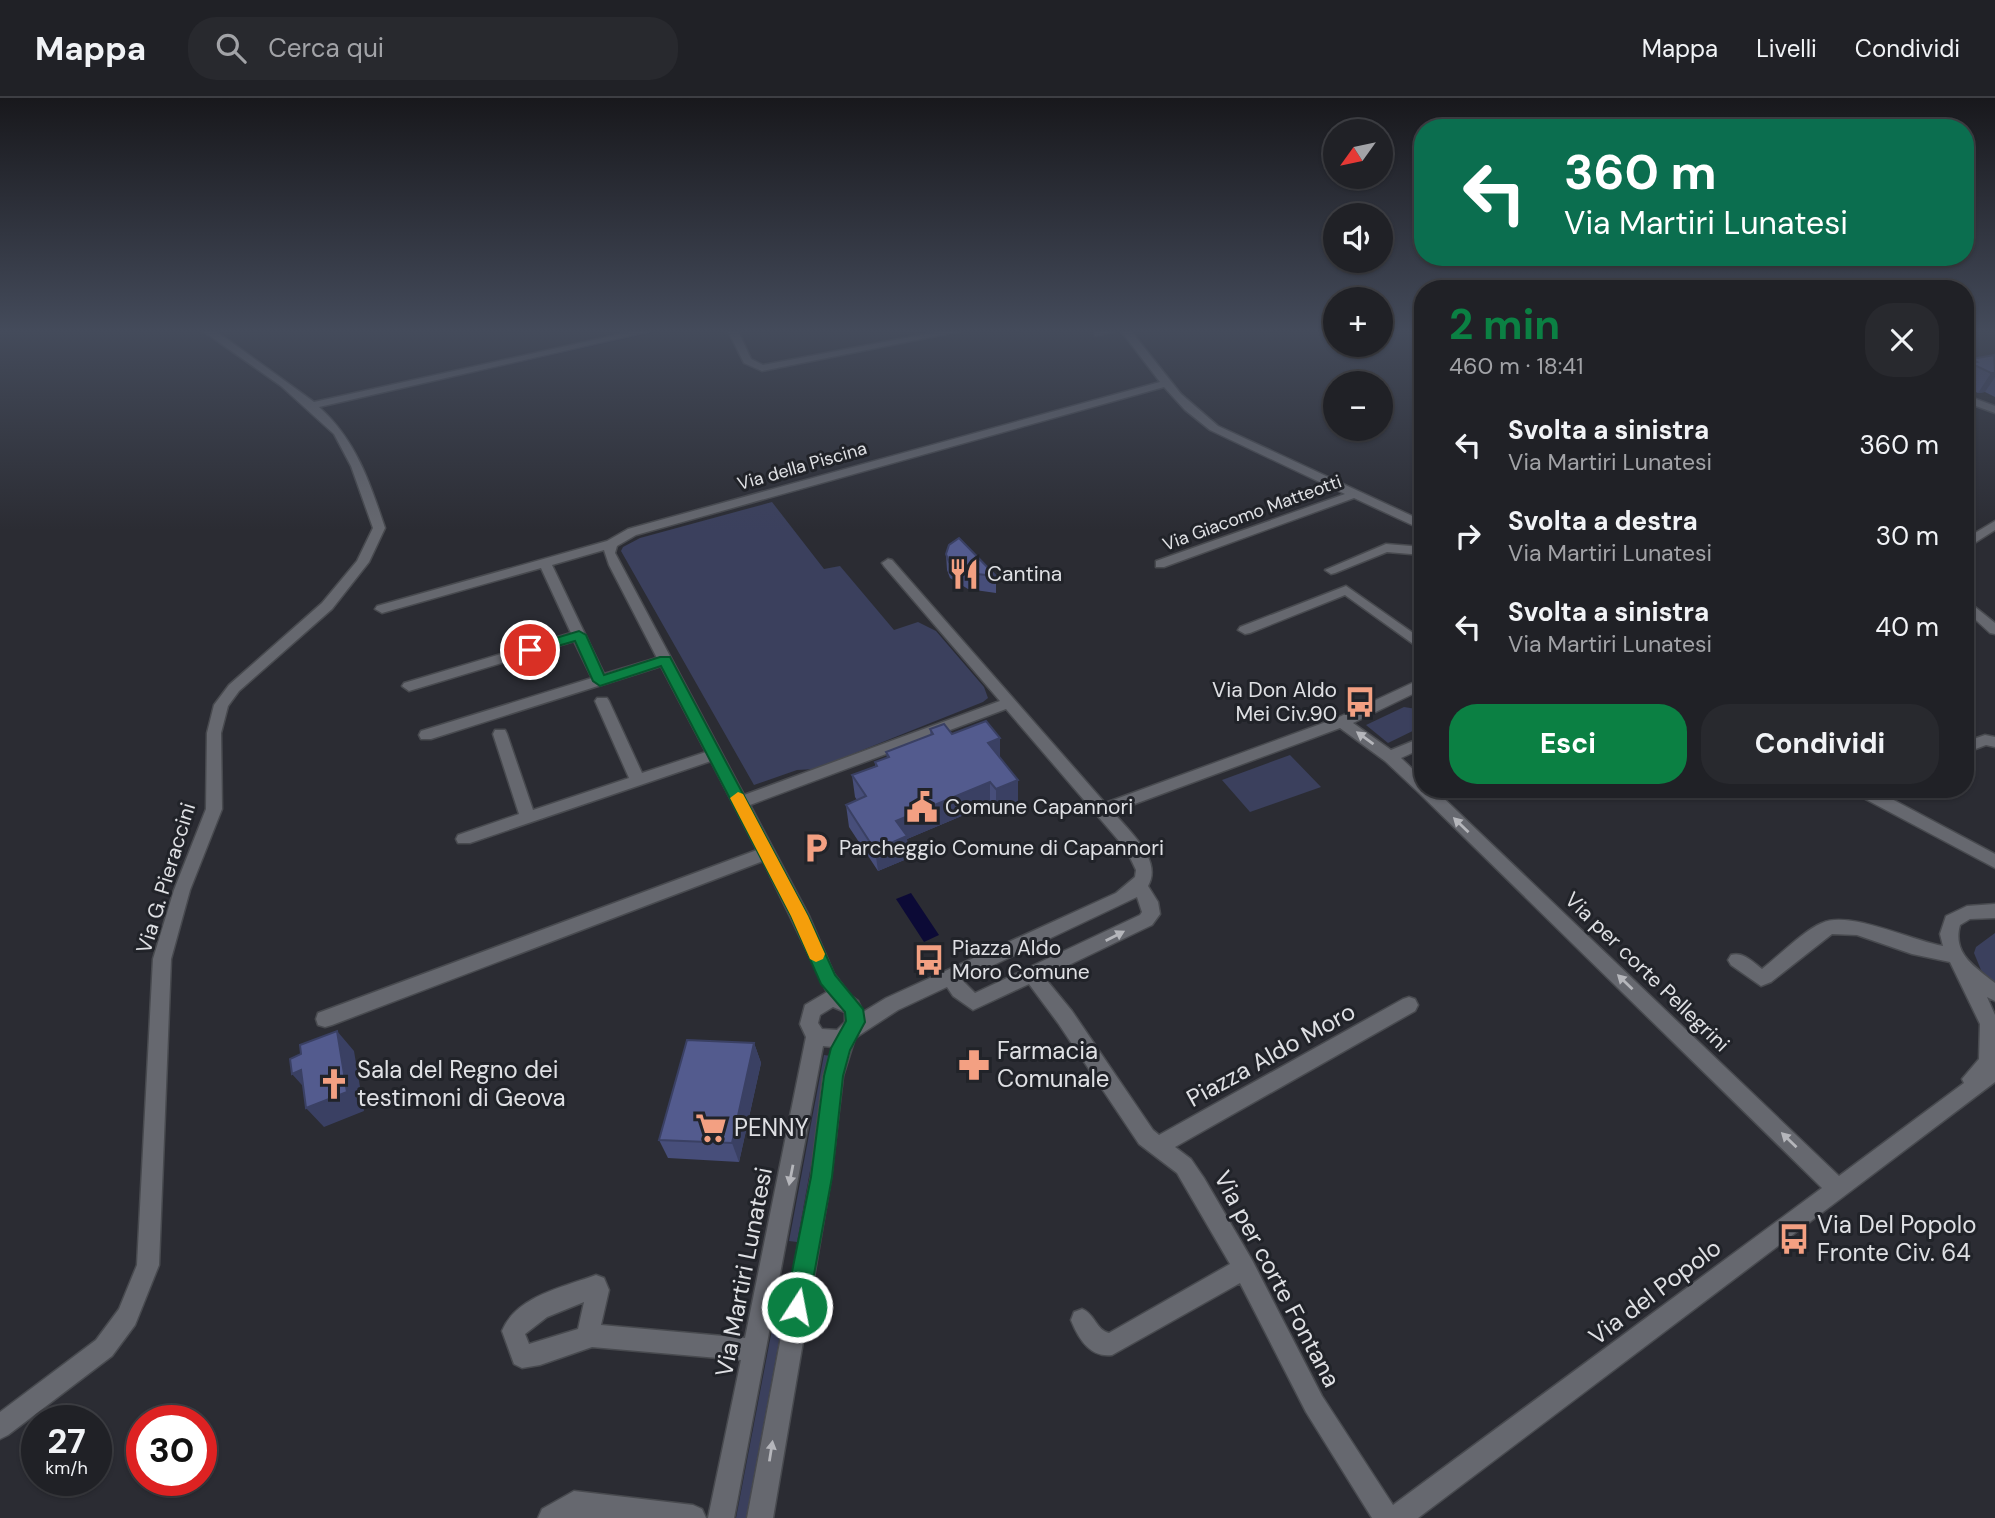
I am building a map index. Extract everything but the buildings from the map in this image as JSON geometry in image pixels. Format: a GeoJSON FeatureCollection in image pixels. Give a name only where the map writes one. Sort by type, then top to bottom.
{"type":"FeatureCollection","features":[{"type":"Feature","properties":{"kind":"street","name":"Via G. Pieraccini"},"geometry":{"type":"LineString","coordinates":[[0,1427],[104,1348],[127,1317],[148,1265],[162,959],[182,890],[214,809],[214,733],[221,705],[234,688],[327,606],[363,562],[379,528],[348,445],[299,397]]}},
{"type":"Feature","properties":{"kind":"street"},"geometry":{"type":"LineString","coordinates":[[310,406],[349,397]]}},
{"type":"Feature","properties":{"kind":"street","name":"Via della Piscina"},"geometry":{"type":"LineString","coordinates":[[611,544],[632,532],[1115,397]]}},
{"type":"Feature","properties":{"kind":"street"},"geometry":{"type":"LineString","coordinates":[[1176,397],[1182,399],[1214,428],[1414,522]]}},
{"type":"Feature","properties":{"kind":"street"},"geometry":{"type":"LineString","coordinates":[[1974,402],[1995,410]]}},
{"type":"Feature","properties":{"kind":"street","name":"Via Giacomo Matteotti"},"geometry":{"type":"LineString","coordinates":[[1160,564],[1355,494]]}},
{"type":"Feature","properties":{"kind":"street"},"geometry":{"type":"LineString","coordinates":[[1974,539],[1995,525]]}},
{"type":"Feature","properties":{"kind":"street"},"geometry":{"type":"LineString","coordinates":[[382,609],[611,544]]}},
{"type":"Feature","properties":{"kind":"street","name":"Via Martiri Lunatesi"},"geometry":{"type":"LineString","coordinates":[[611,544],[609,553],[800,916],[833,988],[856,1015],[833,1076],[821,1177],[760,1518]]}},
{"type":"Feature","properties":{"kind":"street"},"geometry":{"type":"LineString","coordinates":[[1331,570],[1386,548],[1414,550]]}},
{"type":"Feature","properties":{"kind":"street"},"geometry":{"type":"LineString","coordinates":[[545,563],[600,681]]}},
{"type":"Feature","properties":{"kind":"street"},"geometry":{"type":"LineString","coordinates":[[816,1036],[832,1040],[892,1004],[1122,898],[1139,886],[1146,877],[1145,866],[1132,845],[888,563]]}},
{"type":"Feature","properties":{"kind":"street"},"geometry":{"type":"LineString","coordinates":[[1245,630],[1346,590],[1414,640]]}},
{"type":"Feature","properties":{"kind":"street"},"geometry":{"type":"LineString","coordinates":[[1974,610],[1995,629]]}},
{"type":"Feature","properties":{"kind":"street"},"geometry":{"type":"LineString","coordinates":[[1982,617],[1995,611]]}},
{"type":"Feature","properties":{"kind":"street"},"geometry":{"type":"LineString","coordinates":[[409,686],[579,635]]}},
{"type":"Feature","properties":{"kind":"street"},"geometry":{"type":"LineString","coordinates":[[426,735],[665,660]]}},
{"type":"Feature","properties":{"kind":"street"},"geometry":{"type":"LineString","coordinates":[[1102,810],[1342,722],[1414,687]]}},
{"type":"Feature","properties":{"kind":"street"},"geometry":{"type":"LineString","coordinates":[[602,701],[637,779]]}},
{"type":"Feature","properties":{"kind":"street"},"geometry":{"type":"LineString","coordinates":[[740,803],[1009,702]]}},
{"type":"Feature","properties":{"kind":"street","name":"Via per corte Pellegrini"},"geometry":{"type":"LineString","coordinates":[[1342,722],[1390,757],[1414,780]]}},
{"type":"Feature","properties":{"kind":"street"},"geometry":{"type":"LineString","coordinates":[[500,734],[528,817]]}},
{"type":"Feature","properties":{"kind":"street"},"geometry":{"type":"LineString","coordinates":[[1974,744],[1985,740],[1995,742]]}},
{"type":"Feature","properties":{"kind":"street"},"geometry":{"type":"LineString","coordinates":[[1390,757],[1414,746]]}},
{"type":"Feature","properties":{"kind":"street"},"geometry":{"type":"LineString","coordinates":[[464,839],[715,754]]}},
{"type":"Feature","properties":{"kind":"street","name":"Via per corte Pellegrini"},"geometry":{"type":"LineString","coordinates":[[1432,798],[1837,1188]]}},
{"type":"Feature","properties":{"kind":"street"},"geometry":{"type":"LineString","coordinates":[[1881,798],[1995,862]]}},
{"type":"Feature","properties":{"kind":"street"},"geometry":{"type":"LineString","coordinates":[[325,1019],[766,853]]}},
{"type":"Feature","properties":{"kind":"street"},"geometry":{"type":"LineString","coordinates":[[950,977],[959,991],[973,1002],[1033,976],[1146,920],[1152,914],[1149,902],[1139,886]]}},
{"type":"Feature","properties":{"kind":"street","name":"Via del Popolo"},"geometry":{"type":"LineString","coordinates":[[1943,1108],[1987,1062],[1989,1024],[1947,934],[1952,921],[1959,915],[1991,908]]}},
{"type":"Feature","properties":{"kind":"street"},"geometry":{"type":"LineString","coordinates":[[1737,960],[1761,978],[1765,977],[1827,928],[1836,925],[1860,929],[1959,962],[1995,993]]}},
{"type":"Feature","properties":{"kind":"street","name":"Via Martiri Lunatesi"},"geometry":{"type":"LineString","coordinates":[[721,1518],[816,1036],[809,1024],[809,1017],[816,1006],[823,978],[821,964]]}},
{"type":"Feature","properties":{"kind":"street","name":"Via per corte Fontana"},"geometry":{"type":"LineString","coordinates":[[1033,976],[1156,1147],[1184,1166],[1244,1268],[1314,1404],[1387,1518]]}},
{"type":"Feature","properties":{"kind":"street"},"geometry":{"type":"LineString","coordinates":[[816,1006],[830,999],[876,1007],[892,1004]]}},
{"type":"Feature","properties":{"kind":"street","name":"Piazza Aldo Moro"},"geometry":{"type":"LineString","coordinates":[[1156,1147],[1409,1005]]}},
{"type":"Feature","properties":{"kind":"street","name":"Via del Popolo"},"geometry":{"type":"LineString","coordinates":[[1397,1518],[1943,1108],[1995,1072]]}},
{"type":"Feature","properties":{"kind":"street"},"geometry":{"type":"LineString","coordinates":[[1082,1320],[1092,1337],[1104,1345],[1112,1344],[1244,1268]]}},
{"type":"Feature","properties":{"kind":"street"},"geometry":{"type":"LineString","coordinates":[[587,1338],[755,1350]]}},
{"type":"Feature","properties":{"kind":"street"},"geometry":{"type":"LineString","coordinates":[[551,1518],[573,1504],[693,1518]]}},
{"type":"Feature","properties":{"kind":"shaded area"},"geometry":{"type":"Polygon","coordinates":[[[772,502],[824,569],[840,566],[894,630],[918,622],[936,631],[984,687],[988,698],[815,769],[797,770],[754,785],[621,551],[623,547],[640,538],[772,502]]]}},
{"type":"Feature","properties":{"kind":"shaded area"},"geometry":{"type":"Polygon","coordinates":[[[1404,707],[1414,709],[1414,730],[1388,743],[1366,725],[1404,707]]]}},
{"type":"Feature","properties":{"kind":"shaded area"},"geometry":{"type":"Polygon","coordinates":[[[1290,755],[1321,787],[1250,812],[1222,780],[1290,755]]]}},
{"type":"Feature","properties":{"kind":"shaded area"},"geometry":{"type":"Polygon","coordinates":[[[911,893],[939,935],[924,942],[896,899],[911,893]]]}},
{"type":"Feature","properties":{"kind":"shaded area"},"geometry":{"type":"Polygon","coordinates":[[[1995,933],[1995,983],[1981,970],[1974,953],[1976,947],[1995,933]]]}},
{"type":"Feature","properties":{"kind":"shaded area"},"geometry":{"type":"Polygon","coordinates":[[[824,1055],[831,1056],[797,1242],[789,1241],[824,1055]]]}},
{"type":"Feature","properties":{"kind":"shaded area"},"geometry":{"type":"Polygon","coordinates":[[[778,1298],[787,1298],[746,1518],[736,1518],[778,1298]]]}},
{"type":"Feature","properties":{"kind":"slow traffic"},"geometry":{"type":"LineString","coordinates":[[738,798],[800,916],[816,954]]}},
{"type":"Feature","properties":{"kind":"place","name":"Cantina"},"geometry":{"type":"Point","coordinates":[964,574]}},
{"type":"Feature","properties":{"kind":"place","name":"Via Don Aldo Mei Civ.90"},"geometry":{"type":"Point","coordinates":[1360,702]}},
{"type":"Feature","properties":{"kind":"place","name":"Comune Capannori"},"geometry":{"type":"Point","coordinates":[922,807]}},
{"type":"Feature","properties":{"kind":"place","name":"Parcheggio Comune di Capannori"},"geometry":{"type":"Point","coordinates":[816,848]}},
{"type":"Feature","properties":{"kind":"place","name":"Piazza Aldo Moro Comune"},"geometry":{"type":"Point","coordinates":[929,960]}},
{"type":"Feature","properties":{"kind":"place","name":"Farmacia Comunale"},"geometry":{"type":"Point","coordinates":[974,1065]}},
{"type":"Feature","properties":{"kind":"place","name":"Sala del Regno dei testimoni di Geova"},"geometry":{"type":"Point","coordinates":[334,1084]}},
{"type":"Feature","properties":{"kind":"place","name":"PENNY"},"geometry":{"type":"Point","coordinates":[711,1128]}},
{"type":"Feature","properties":{"kind":"place","name":"Via Del Popolo Fronte Civ. 64"},"geometry":{"type":"Point","coordinates":[1794,1239]}},
{"type":"Feature","properties":{"kind":"route"},"geometry":{"type":"LineString","coordinates":[[530,650],[579,635],[600,681],[665,660],[800,916],[827,978],[844,1001],[854,1009],[855,1022],[841,1048],[833,1076],[821,1177],[797,1307]]}}]}
